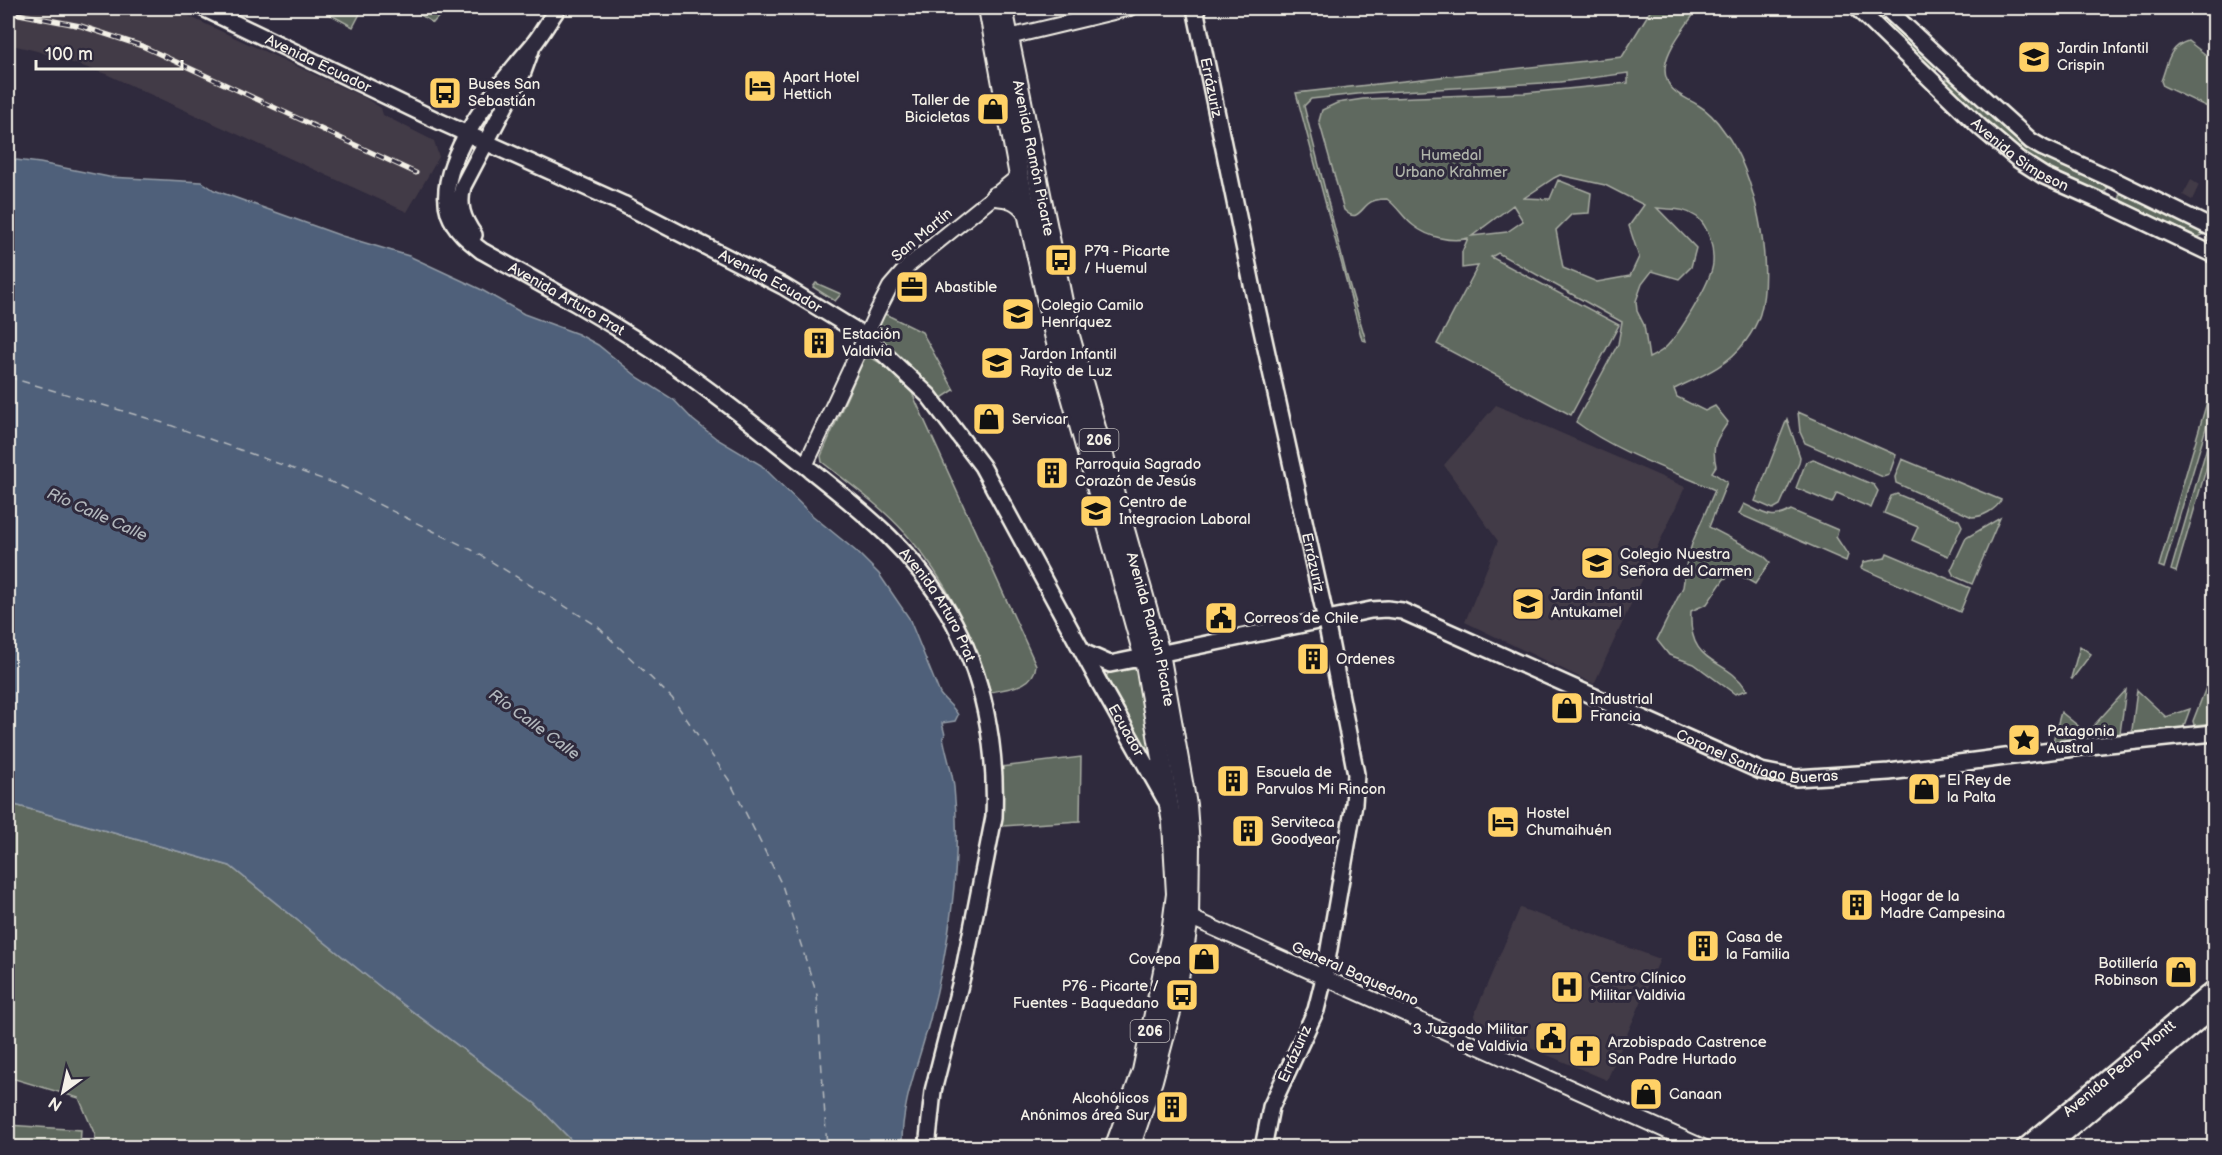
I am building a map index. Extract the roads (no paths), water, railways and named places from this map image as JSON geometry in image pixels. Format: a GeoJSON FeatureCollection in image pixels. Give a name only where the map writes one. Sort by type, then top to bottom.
{"type":"FeatureCollection","features":[{"type":"Feature","properties":{"kind":"highway","name":"Avenida Ramón Picarte"},"geometry":{"type":"LineString","coordinates":[[988,8],[1026,211],[1056,339],[1152,656],[1174,840],[1176,894],[1171,933],[1142,1071],[1114,1148]]}},
{"type":"Feature","properties":{"kind":"highway","name":"Avenida Ramón Picarte"},"geometry":{"type":"LineString","coordinates":[[1003,8],[1070,336],[1152,656],[1187,806],[1190,846],[1189,916],[1175,997],[1153,1080],[1130,1148]]}},
{"type":"Feature","properties":{"kind":"highway"},"geometry":{"type":"LineString","coordinates":[[1019,176],[1029,164],[1031,152]]}},
{"type":"Feature","properties":{"kind":"highway"},"geometry":{"type":"LineString","coordinates":[[995,196],[1017,200],[1026,211]]}},
{"type":"Feature","properties":{"kind":"main road","name":"Avenida Ecuador"},"geometry":{"type":"LineString","coordinates":[[203,8],[434,119]]}},
{"type":"Feature","properties":{"kind":"main road"},"geometry":{"type":"LineString","coordinates":[[466,133],[516,62],[533,45],[558,8]]}},
{"type":"Feature","properties":{"kind":"main road","name":"Errázuriz"},"geometry":{"type":"LineString","coordinates":[[1195,8],[1255,299],[1326,620],[1356,774],[1356,786],[1324,978],[1316,1010],[1271,1107],[1263,1148]]}},
{"type":"Feature","properties":{"kind":"main road","name":"Avenida Simpson"},"geometry":{"type":"LineString","coordinates":[[1857,8],[1980,127],[2019,160],[2044,176],[2214,255]]}},
{"type":"Feature","properties":{"kind":"main road","name":"Avenida Simpson"},"geometry":{"type":"LineString","coordinates":[[1886,8],[2031,141],[2214,229]]}},
{"type":"Feature","properties":{"kind":"main road"},"geometry":{"type":"LineString","coordinates":[[434,119],[485,142],[523,72],[533,45]]}},
{"type":"Feature","properties":{"kind":"main road"},"geometry":{"type":"LineString","coordinates":[[434,119],[454,144],[455,162]]}},
{"type":"Feature","properties":{"kind":"main road","name":"Avenida Arturo Prat"},"geometry":{"type":"LineString","coordinates":[[466,133],[447,187],[447,204],[452,219],[470,242],[500,262],[660,355],[701,384],[884,529],[929,582],[949,612],[963,643],[984,702],[989,727],[995,793],[993,834],[964,969],[933,1091],[927,1148]]}},
{"type":"Feature","properties":{"kind":"main road","name":"Avenida Ecuador"},"geometry":{"type":"LineString","coordinates":[[485,142],[623,204],[783,286],[865,336],[928,396],[982,465],[1085,653]]}},
{"type":"Feature","properties":{"kind":"main road","name":"Avenida Arturo Prat"},"geometry":{"type":"LineString","coordinates":[[485,142],[463,186],[460,207],[463,217],[475,236],[500,262]]}},
{"type":"Feature","properties":{"kind":"main road","name":"Coronel Santiago Bueras"},"geometry":{"type":"LineString","coordinates":[[1110,664],[1371,610],[1387,609],[1402,611],[1761,771],[1796,778],[1889,772],[2067,749],[2214,734]]}},
{"type":"Feature","properties":{"kind":"main road"},"geometry":{"type":"LineString","coordinates":[[1085,653],[1110,664],[1100,684]]}},
{"type":"Feature","properties":{"kind":"main road","name":"Ecuador"},"geometry":{"type":"LineString","coordinates":[[1085,653],[1100,684],[1170,806]]}},
{"type":"Feature","properties":{"kind":"main road","name":"Avenida Pedro Montt"},"geometry":{"type":"LineString","coordinates":[[2024,1148],[2211,1002]]}},
{"type":"Feature","properties":{"kind":"main road","name":"Avenida Pedro Montt"},"geometry":{"type":"LineString","coordinates":[[2047,1148],[2211,1002]]}},
{"type":"Feature","properties":{"kind":"street"},"geometry":{"type":"LineString","coordinates":[[1009,37],[1130,8]]}},
{"type":"Feature","properties":{"kind":"street","name":"San Martín"},"geometry":{"type":"LineString","coordinates":[[805,466],[865,336],[885,297],[903,271],[1019,176]]}},
{"type":"Feature","properties":{"kind":"street","name":"General Baquedano"},"geometry":{"type":"LineString","coordinates":[[1189,916],[1705,1148]]}},
{"type":"Feature","properties":{"kind":"water","name":"Río Calle Calle"},"geometry":{"type":"Polygon","coordinates":[[[8,159],[109,177],[202,182],[214,190],[342,236],[409,256],[480,289],[524,314],[578,334],[598,345],[639,378],[674,400],[693,420],[717,439],[761,465],[813,516],[857,552],[879,574],[909,618],[940,694],[958,715],[955,721],[942,723],[953,781],[956,816],[952,906],[936,995],[907,1100],[902,1147],[578,1147],[536,1104],[388,993],[230,866],[8,803],[8,159]]]}},
{"type":"Feature","properties":{"kind":"railway"},"geometry":{"type":"LineString","coordinates":[[8,12],[81,26],[142,46],[416,173]]}},
{"type":"Feature","properties":{"kind":"place","name":"Jardin Infantil Crispin"},"geometry":{"type":"Point","coordinates":[2034,57]}},
{"type":"Feature","properties":{"kind":"place","name":"Apart Hotel Hettich"},"geometry":{"type":"Point","coordinates":[760,86]}},
{"type":"Feature","properties":{"kind":"place","name":"Buses San Sebastián"},"geometry":{"type":"Point","coordinates":[445,93]}},
{"type":"Feature","properties":{"kind":"place","name":"Taller de Bicicletas"},"geometry":{"type":"Point","coordinates":[993,109]}},
{"type":"Feature","properties":{"kind":"place","name":"P79 - Picarte / Huemul"},"geometry":{"type":"Point","coordinates":[1061,260]}},
{"type":"Feature","properties":{"kind":"place","name":"Abastible"},"geometry":{"type":"Point","coordinates":[912,287]}},
{"type":"Feature","properties":{"kind":"place","name":"Colegio Camilo Henríquez"},"geometry":{"type":"Point","coordinates":[1018,314]}},
{"type":"Feature","properties":{"kind":"place","name":"Estación Valdivia"},"geometry":{"type":"Point","coordinates":[819,343]}},
{"type":"Feature","properties":{"kind":"place","name":"Jardon Infantil Rayito de Luz"},"geometry":{"type":"Point","coordinates":[997,363]}},
{"type":"Feature","properties":{"kind":"place","name":"Servicar"},"geometry":{"type":"Point","coordinates":[989,419]}},
{"type":"Feature","properties":{"kind":"place","name":"Parroquia Sagrado Corazón de Jesús"},"geometry":{"type":"Point","coordinates":[1052,473]}},
{"type":"Feature","properties":{"kind":"place","name":"Centro de Integracion Laboral"},"geometry":{"type":"Point","coordinates":[1096,511]}},
{"type":"Feature","properties":{"kind":"place","name":"Colegio Nuestra Señora del Carmen"},"geometry":{"type":"Point","coordinates":[1597,563]}},
{"type":"Feature","properties":{"kind":"place","name":"Jardin Infantil Antukamel"},"geometry":{"type":"Point","coordinates":[1528,604]}},
{"type":"Feature","properties":{"kind":"place","name":"Correos de Chile"},"geometry":{"type":"Point","coordinates":[1221,618]}},
{"type":"Feature","properties":{"kind":"place","name":"Ordenes"},"geometry":{"type":"Point","coordinates":[1313,659]}},
{"type":"Feature","properties":{"kind":"place","name":"Industrial Francia"},"geometry":{"type":"Point","coordinates":[1567,708]}},
{"type":"Feature","properties":{"kind":"place","name":"Patagonia Austral"},"geometry":{"type":"Point","coordinates":[2024,740]}},
{"type":"Feature","properties":{"kind":"place","name":"Escuela de Parvulos Mi Rincon"},"geometry":{"type":"Point","coordinates":[1233,781]}},
{"type":"Feature","properties":{"kind":"place","name":"El Rey de la Palta"},"geometry":{"type":"Point","coordinates":[1924,789]}},
{"type":"Feature","properties":{"kind":"place","name":"Hostel Chumaihuén"},"geometry":{"type":"Point","coordinates":[1503,822]}},
{"type":"Feature","properties":{"kind":"place","name":"Serviteca Goodyear"},"geometry":{"type":"Point","coordinates":[1248,831]}},
{"type":"Feature","properties":{"kind":"place","name":"Hogar de la Madre Campesina"},"geometry":{"type":"Point","coordinates":[1857,905]}},
{"type":"Feature","properties":{"kind":"place","name":"Casa de la Familia"},"geometry":{"type":"Point","coordinates":[1703,946]}},
{"type":"Feature","properties":{"kind":"place","name":"Covepa"},"geometry":{"type":"Point","coordinates":[1204,959]}},
{"type":"Feature","properties":{"kind":"place","name":"Botillería Robinson"},"geometry":{"type":"Point","coordinates":[2181,972]}},
{"type":"Feature","properties":{"kind":"place","name":"Centro Clínico Militar Valdivia"},"geometry":{"type":"Point","coordinates":[1567,987]}},
{"type":"Feature","properties":{"kind":"place","name":"P76 - Picarte / Fuentes - Baquedano"},"geometry":{"type":"Point","coordinates":[1182,995]}},
{"type":"Feature","properties":{"kind":"place","name":"3 Juzgado Militar de Valdivia"},"geometry":{"type":"Point","coordinates":[1551,1038]}},
{"type":"Feature","properties":{"kind":"place","name":"Arzobispado Castrence San Padre Hurtado"},"geometry":{"type":"Point","coordinates":[1585,1051]}},
{"type":"Feature","properties":{"kind":"place","name":"Canaan"},"geometry":{"type":"Point","coordinates":[1646,1094]}},
{"type":"Feature","properties":{"kind":"place","name":"Alcohólicos Anónimos área Sur"},"geometry":{"type":"Point","coordinates":[1172,1107]}},
{"type":"Feature","properties":{"kind":"park label","name":"Humedal Urbano Krahmer"},"geometry":{"type":"Point","coordinates":[1451,164]}}]}
